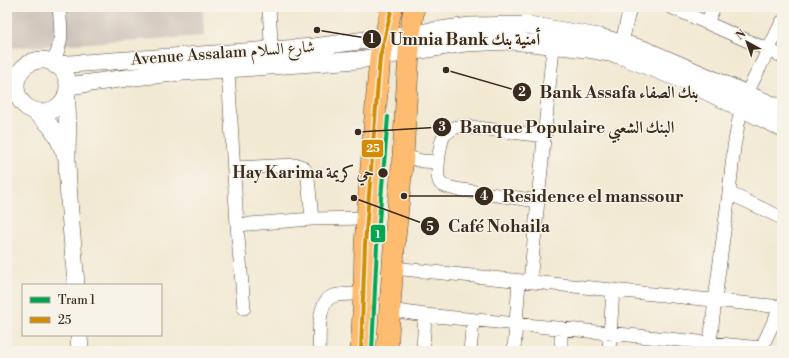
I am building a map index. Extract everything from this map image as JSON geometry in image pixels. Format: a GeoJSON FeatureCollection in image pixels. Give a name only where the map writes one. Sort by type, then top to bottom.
{"type":"FeatureCollection","features":[{"type":"Feature","properties":{"kind":"main road"},"geometry":{"type":"LineString","coordinates":[[361,351],[366,218],[382,47],[392,7]]}},
{"type":"Feature","properties":{"kind":"main road"},"geometry":{"type":"LineString","coordinates":[[387,351],[414,7]]}},
{"type":"Feature","properties":{"kind":"street"},"geometry":{"type":"LineString","coordinates":[[54,64],[61,39],[59,7]]}},
{"type":"Feature","properties":{"kind":"street"},"geometry":{"type":"LineString","coordinates":[[269,7],[272,58]]}},
{"type":"Feature","properties":{"kind":"street"},"geometry":{"type":"LineString","coordinates":[[620,49],[630,7]]}},
{"type":"Feature","properties":{"kind":"street"},"geometry":{"type":"LineString","coordinates":[[671,7],[782,56]]}},
{"type":"Feature","properties":{"kind":"street"},"geometry":{"type":"LineString","coordinates":[[707,22],[714,7]]}},
{"type":"Feature","properties":{"kind":"street"},"geometry":{"type":"LineString","coordinates":[[710,343],[714,300],[734,146],[744,101],[782,22]]}},
{"type":"Feature","properties":{"kind":"street","name":"Avenue Assalam شارع السلام"},"geometry":{"type":"LineString","coordinates":[[67,90],[134,77],[228,70],[314,47],[382,47],[410,43],[470,26],[529,25],[554,37],[592,35],[620,49],[657,54],[744,101],[782,128]]}},
{"type":"Feature","properties":{"kind":"street"},"geometry":{"type":"LineString","coordinates":[[514,351],[515,324],[538,201],[554,37]]}},
{"type":"Feature","properties":{"kind":"street","name":"Avenue Assalam شارع السلام"},"geometry":{"type":"LineString","coordinates":[[54,64],[272,58]]}},
{"type":"Feature","properties":{"kind":"street"},"geometry":{"type":"LineString","coordinates":[[67,158],[55,131],[46,121],[20,102],[17,94],[16,82],[18,77],[25,68],[34,62],[40,61],[54,64],[63,72],[66,78],[68,117],[67,158],[76,284]]}},
{"type":"Feature","properties":{"kind":"street"},"geometry":{"type":"LineString","coordinates":[[7,66],[25,68]]}},
{"type":"Feature","properties":{"kind":"street"},"geometry":{"type":"LineString","coordinates":[[228,70],[237,225],[244,308]]}},
{"type":"Feature","properties":{"kind":"street"},"geometry":{"type":"LineString","coordinates":[[20,102],[42,112],[52,110],[61,104],[67,90]]}},
{"type":"Feature","properties":{"kind":"street","name":"Avenue Assalam شارع السلام"},"geometry":{"type":"LineString","coordinates":[[744,101],[782,109]]}},
{"type":"Feature","properties":{"kind":"street"},"geometry":{"type":"LineString","coordinates":[[538,201],[443,185],[439,180],[438,162],[444,135],[453,128],[457,127],[473,127],[544,136]]}},
{"type":"Feature","properties":{"kind":"street"},"geometry":{"type":"LineString","coordinates":[[402,156],[422,161],[438,162]]}},
{"type":"Feature","properties":{"kind":"street"},"geometry":{"type":"LineString","coordinates":[[234,168],[294,165],[303,167],[308,178],[312,219]]}},
{"type":"Feature","properties":{"kind":"street"},"geometry":{"type":"LineString","coordinates":[[729,193],[782,218]]}},
{"type":"Feature","properties":{"kind":"street"},"geometry":{"type":"LineString","coordinates":[[237,225],[312,219],[366,218]]}},
{"type":"Feature","properties":{"kind":"street"},"geometry":{"type":"LineString","coordinates":[[390,310],[425,315],[760,349],[781,306],[393,268]]}},
{"type":"Feature","properties":{"kind":"street"},"geometry":{"type":"LineString","coordinates":[[609,351],[613,290]]}},
{"type":"Feature","properties":{"kind":"street"},"geometry":{"type":"LineString","coordinates":[[319,351],[321,311],[325,302],[332,296],[364,294]]}},
{"type":"Feature","properties":{"kind":"street"},"geometry":{"type":"LineString","coordinates":[[423,351],[425,315]]}},
{"type":"Feature","properties":{"kind":"street"},"geometry":{"type":"LineString","coordinates":[[470,351],[473,320]]}},
{"type":"Feature","properties":{"kind":"street"},"geometry":{"type":"LineString","coordinates":[[561,328],[561,351]]}},
{"type":"Feature","properties":{"kind":"street"},"geometry":{"type":"LineString","coordinates":[[79,336],[80,351]]}},
{"type":"Feature","properties":{"kind":"shaded area"},"geometry":{"type":"Polygon","coordinates":[[[7,7],[203,7],[204,36],[7,48],[7,7]]]}},
{"type":"Feature","properties":{"kind":"tram line","name":"1"},"geometry":{"type":"LineString","coordinates":[[372,351],[377,245],[388,117]]}},
{"type":"Feature","properties":{"kind":"transit line","name":"25"},"geometry":{"type":"LineString","coordinates":[[361,351],[365,244],[380,57],[392,7]]}},
{"type":"Feature","properties":{"kind":"place","name":"Umnia Bank أمنية بنك"},"geometry":{"type":"Point","coordinates":[317,30]}},
{"type":"Feature","properties":{"kind":"place","name":"Bank Assafa بنك الصفاء"},"geometry":{"type":"Point","coordinates":[446,70]}},
{"type":"Feature","properties":{"kind":"place","name":"Banque Populaire البنك الشعبي"},"geometry":{"type":"Point","coordinates":[358,132]}},
{"type":"Feature","properties":{"kind":"place","name":"Hay Karima حي كريمة"},"geometry":{"type":"Point","coordinates":[383,173]}},
{"type":"Feature","properties":{"kind":"place","name":"Residence el manssour"},"geometry":{"type":"Point","coordinates":[404,196]}},
{"type":"Feature","properties":{"kind":"place","name":"Café Nohaila"},"geometry":{"type":"Point","coordinates":[354,198]}}]}
